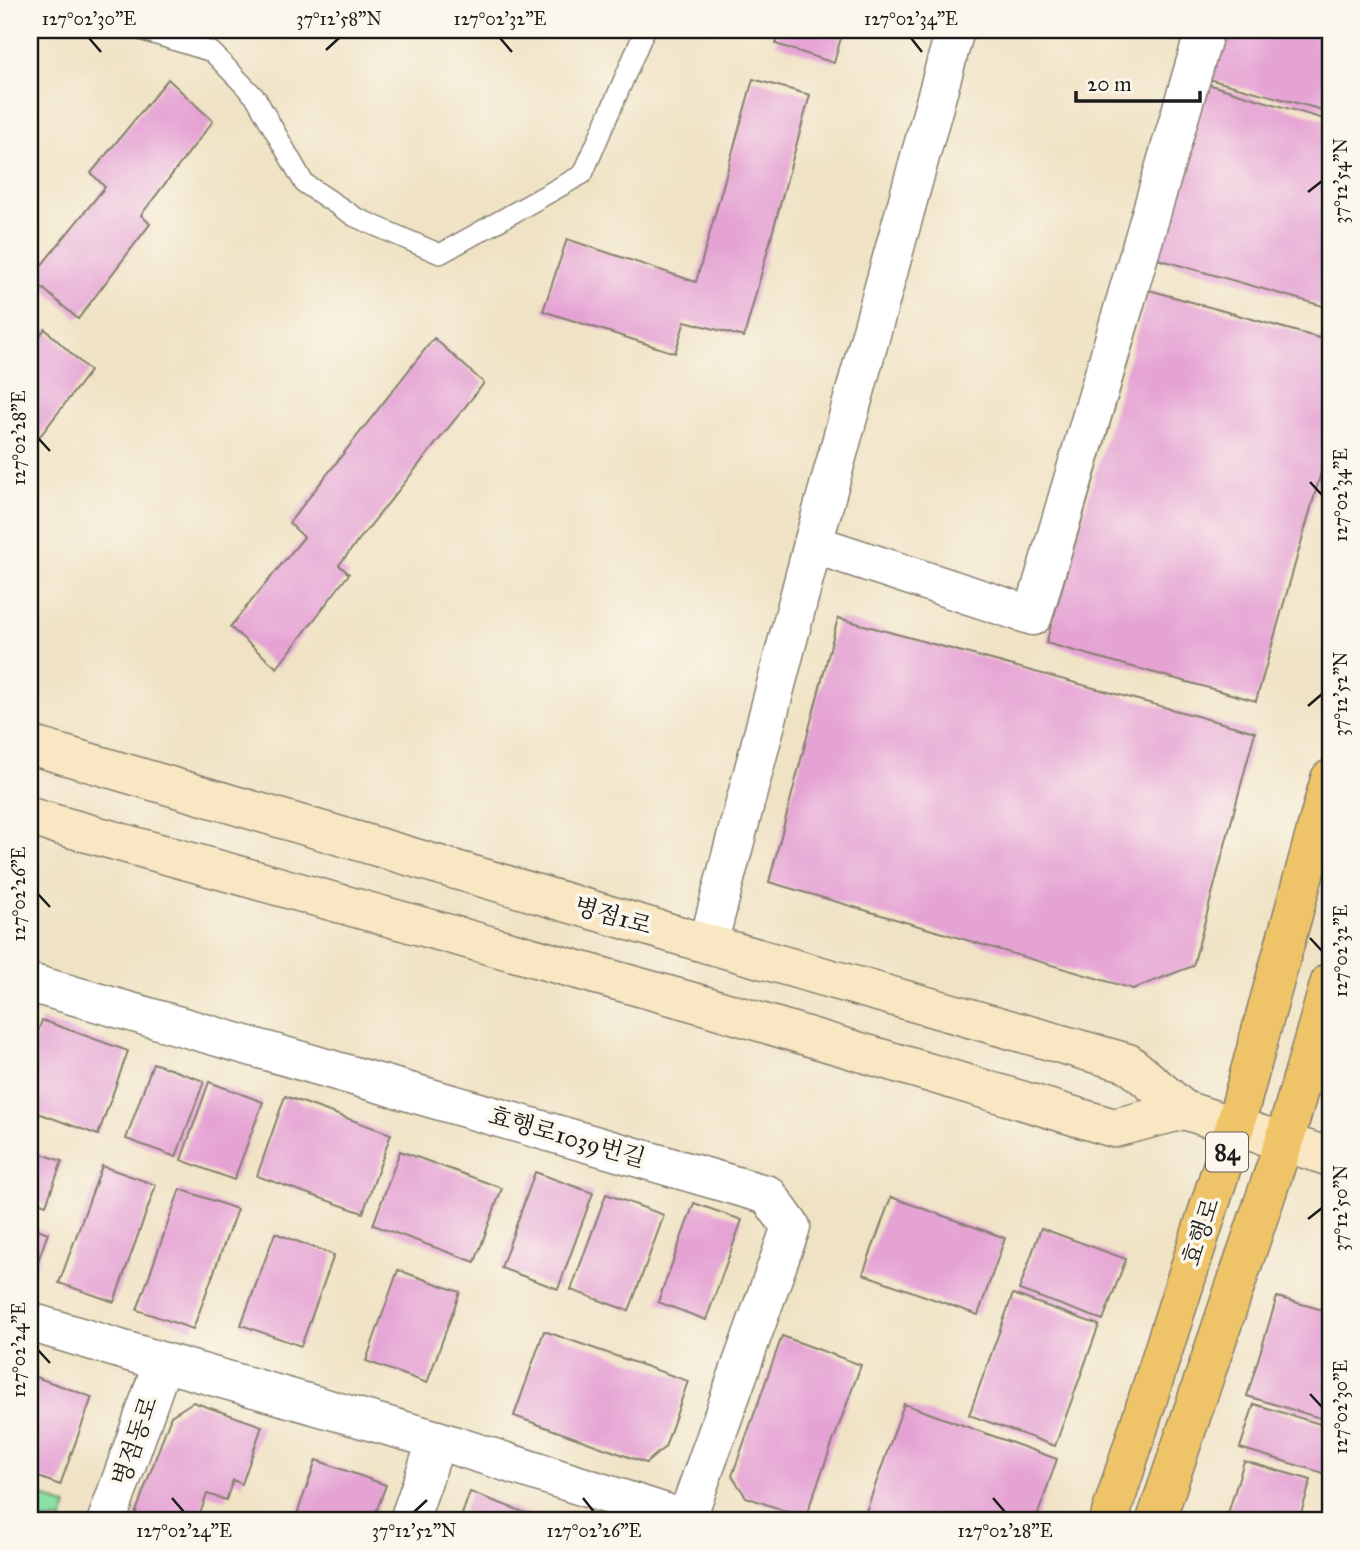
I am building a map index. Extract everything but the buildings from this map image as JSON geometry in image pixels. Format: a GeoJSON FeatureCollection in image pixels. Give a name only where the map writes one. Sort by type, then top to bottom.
{"type":"FeatureCollection","features":[{"type":"Feature","properties":{"kind":"main road","name":"효행로"},"geometry":{"type":"LineString","coordinates":[[1109,1520],[1235,1126],[1330,779]]}},
{"type":"Feature","properties":{"kind":"main road","name":"효행로"},"geometry":{"type":"LineString","coordinates":[[1156,1520],[1284,1142],[1330,982]]}},
{"type":"Feature","properties":{"kind":"street"},"geometry":{"type":"LineString","coordinates":[[708,944],[813,544],[955,30]]}},
{"type":"Feature","properties":{"kind":"street"},"geometry":{"type":"LineString","coordinates":[[813,544],[1033,616],[1205,30]]}},
{"type":"Feature","properties":{"kind":"street","name":"병점1로"},"geometry":{"type":"LineString","coordinates":[[30,745],[708,944],[1128,1063],[1184,1110],[1330,1157]]}},
{"type":"Feature","properties":{"kind":"street"},"geometry":{"type":"LineString","coordinates":[[30,817],[693,1002],[1114,1128],[1184,1110]]}},
{"type":"Feature","properties":{"kind":"street","name":"효행로1039번길"},"geometry":{"type":"LineString","coordinates":[[30,983],[768,1195],[791,1227],[687,1520],[437,1440],[30,1322]]}},
{"type":"Feature","properties":{"kind":"street","name":"병점동로"},"geometry":{"type":"LineString","coordinates":[[107,1520],[163,1362]]}},
{"type":"Feature","properties":{"kind":"street"},"geometry":{"type":"LineString","coordinates":[[409,1520],[437,1440]]}},
{"type":"Feature","properties":{"kind":"lane"},"geometry":{"type":"LineString","coordinates":[[140,30],[212,52],[256,99],[304,183],[355,217],[440,254],[583,174],[645,30]]}},
{"type":"Feature","properties":{"kind":"green space"},"geometry":{"type":"Polygon","coordinates":[[[30,1492],[67,1506],[62,1520],[30,1520],[30,1492]]]}}]}
